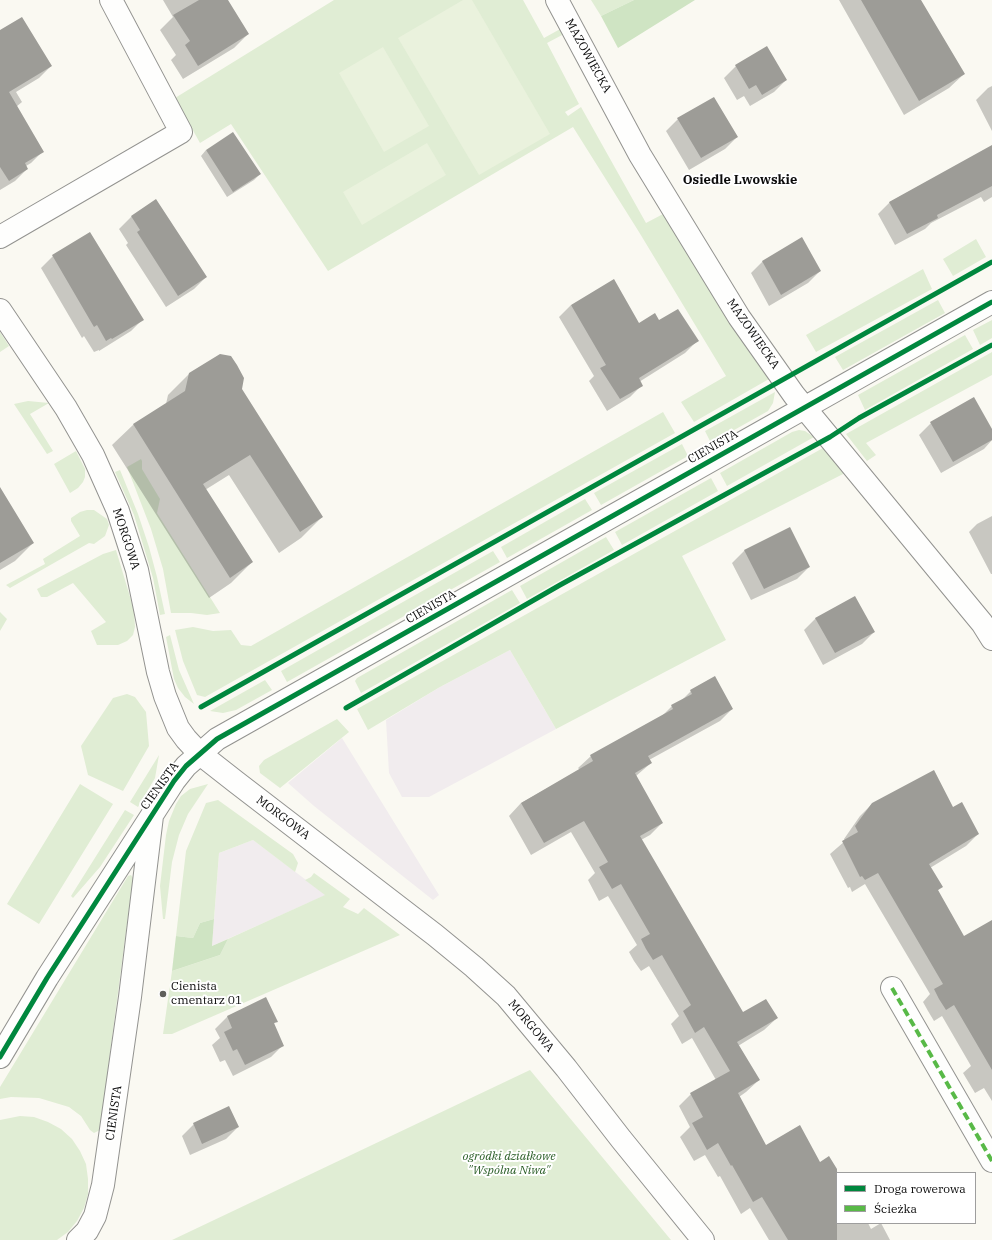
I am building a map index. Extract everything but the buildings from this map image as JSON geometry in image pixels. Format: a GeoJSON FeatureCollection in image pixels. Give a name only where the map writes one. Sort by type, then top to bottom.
{"type":"FeatureCollection","features":[{"type":"Feature","properties":{"kind":"street"},"geometry":{"type":"LineString","coordinates":[[0,237],[181,132],[111,0]]}},
{"type":"Feature","properties":{"kind":"street","name":"MAZOWIECKA"},"geometry":{"type":"LineString","coordinates":[[557,0],[640,155],[739,317],[794,395],[982,623],[992,639]]}},
{"type":"Feature","properties":{"kind":"street","name":"CIENISTA"},"geometry":{"type":"LineString","coordinates":[[0,1057],[47,978],[152,813],[186,766],[199,753],[217,739],[992,302]]}},
{"type":"Feature","properties":{"kind":"street","name":"MORGOWA"},"geometry":{"type":"LineString","coordinates":[[0,310],[66,408],[93,455],[106,483],[118,511],[138,570],[158,672],[165,696],[178,728],[186,739],[199,753],[435,935],[506,996],[566,1068],[621,1139],[703,1240]]}},
{"type":"Feature","properties":{"kind":"street","name":"CIENISTA"},"geometry":{"type":"LineString","coordinates":[[78,1240],[87,1230],[95,1216],[103,1185],[130,996],[152,813]]}},
{"type":"Feature","properties":{"kind":"street"},"geometry":{"type":"LineString","coordinates":[[892,988],[992,1161]]}},
{"type":"Feature","properties":{"kind":"shaded area"},"geometry":{"type":"Polygon","coordinates":[[[510,650],[556,729],[429,797],[402,797],[389,773],[386,720],[440,687],[510,650]]]}},
{"type":"Feature","properties":{"kind":"shaded area"},"geometry":{"type":"Polygon","coordinates":[[[342,738],[439,895],[433,900],[314,806],[288,783],[342,738]]]}},
{"type":"Feature","properties":{"kind":"shaded area"},"geometry":{"type":"Polygon","coordinates":[[[253,840],[326,895],[212,946],[219,853],[253,840]]]}},
{"type":"Feature","properties":{"kind":"green space"},"geometry":{"type":"Polygon","coordinates":[[[334,0],[523,0],[544,38],[562,28],[564,34],[547,43],[579,104],[565,112],[568,116],[581,107],[646,223],[665,213],[769,379],[694,422],[681,402],[726,376],[639,232],[573,127],[328,271],[231,124],[200,143],[175,98],[334,0]]]}},
{"type":"Feature","properties":{"kind":"green space"},"geometry":{"type":"Polygon","coordinates":[[[463,0],[472,0],[550,134],[479,175],[398,38],[463,0]]]}},
{"type":"Feature","properties":{"kind":"green space"},"geometry":{"type":"Polygon","coordinates":[[[591,0],[634,0],[601,16],[591,0]]]}},
{"type":"Feature","properties":{"kind":"green space"},"geometry":{"type":"Polygon","coordinates":[[[634,0],[695,0],[618,48],[601,16],[634,0]]]}},
{"type":"Feature","properties":{"kind":"green space"},"geometry":{"type":"Polygon","coordinates":[[[383,47],[429,126],[384,152],[339,73],[383,47]]]}},
{"type":"Feature","properties":{"kind":"green space"},"geometry":{"type":"Polygon","coordinates":[[[427,143],[446,175],[362,225],[343,192],[427,143]]]}},
{"type":"Feature","properties":{"kind":"green space"},"geometry":{"type":"Polygon","coordinates":[[[976,239],[986,257],[953,276],[943,259],[976,239]]]}},
{"type":"Feature","properties":{"kind":"green space"},"geometry":{"type":"Polygon","coordinates":[[[923,269],[932,289],[816,352],[806,335],[923,269]]]}},
{"type":"Feature","properties":{"kind":"green space"},"geometry":{"type":"Polygon","coordinates":[[[938,300],[945,313],[843,370],[835,357],[938,300]]]}},
{"type":"Feature","properties":{"kind":"green space"},"geometry":{"type":"Polygon","coordinates":[[[992,320],[992,338],[980,345],[973,330],[992,320]]]}},
{"type":"Feature","properties":{"kind":"green space"},"geometry":{"type":"Polygon","coordinates":[[[0,332],[9,346],[0,352],[0,332]]]}},
{"type":"Feature","properties":{"kind":"green space"},"geometry":{"type":"Polygon","coordinates":[[[965,335],[973,349],[865,410],[858,395],[965,335]]]}},
{"type":"Feature","properties":{"kind":"green space"},"geometry":{"type":"Polygon","coordinates":[[[992,352],[992,375],[866,443],[876,455],[867,461],[846,434],[992,352]]]}},
{"type":"Feature","properties":{"kind":"green space"},"geometry":{"type":"Polygon","coordinates":[[[775,392],[773,403],[768,411],[711,443],[705,431],[775,392]]]}},
{"type":"Feature","properties":{"kind":"green space"},"geometry":{"type":"Polygon","coordinates":[[[28,401],[49,403],[30,414],[53,451],[47,454],[14,404],[28,401]]]}},
{"type":"Feature","properties":{"kind":"green space"},"geometry":{"type":"Polygon","coordinates":[[[663,412],[675,433],[205,697],[197,695],[183,661],[175,630],[193,627],[213,631],[231,630],[241,645],[251,646],[663,412]]]}},
{"type":"Feature","properties":{"kind":"green space"},"geometry":{"type":"Polygon","coordinates":[[[799,430],[805,431],[814,437],[727,486],[720,473],[792,432],[799,430]]]}},
{"type":"Feature","properties":{"kind":"green space"},"geometry":{"type":"Polygon","coordinates":[[[682,444],[688,456],[601,505],[594,493],[682,444]]]}},
{"type":"Feature","properties":{"kind":"green space"},"geometry":{"type":"Polygon","coordinates":[[[823,448],[845,473],[682,556],[726,640],[556,729],[510,650],[440,687],[368,730],[357,709],[823,448]]]}},
{"type":"Feature","properties":{"kind":"green space"},"geometry":{"type":"Polygon","coordinates":[[[76,451],[85,469],[85,477],[78,488],[70,493],[54,464],[76,451]]]}},
{"type":"Feature","properties":{"kind":"green space"},"geometry":{"type":"Polygon","coordinates":[[[141,459],[142,469],[160,499],[157,513],[220,613],[207,615],[171,613],[163,569],[151,529],[127,467],[141,459]]]}},
{"type":"Feature","properties":{"kind":"green space"},"geometry":{"type":"Polygon","coordinates":[[[120,470],[138,514],[149,547],[165,614],[160,615],[153,578],[134,515],[115,472],[120,470]]]}},
{"type":"Feature","properties":{"kind":"green space"},"geometry":{"type":"Polygon","coordinates":[[[711,478],[718,491],[622,545],[615,532],[711,478]]]}},
{"type":"Feature","properties":{"kind":"green space"},"geometry":{"type":"Polygon","coordinates":[[[585,499],[592,510],[507,558],[501,547],[585,499]]]}},
{"type":"Feature","properties":{"kind":"green space"},"geometry":{"type":"Polygon","coordinates":[[[94,510],[107,519],[109,525],[105,536],[94,544],[89,543],[10,588],[6,585],[45,564],[43,559],[80,536],[71,521],[71,518],[80,512],[94,510]]]}},
{"type":"Feature","properties":{"kind":"green space"},"geometry":{"type":"Polygon","coordinates":[[[606,537],[614,550],[527,599],[520,586],[606,537]]]}},
{"type":"Feature","properties":{"kind":"green space"},"geometry":{"type":"Polygon","coordinates":[[[116,550],[134,610],[135,627],[133,635],[127,641],[118,645],[97,645],[91,631],[106,622],[73,583],[47,597],[41,597],[37,589],[103,554],[116,550]]]}},
{"type":"Feature","properties":{"kind":"green space"},"geometry":{"type":"Polygon","coordinates":[[[493,551],[500,562],[287,682],[281,671],[493,551]]]}},
{"type":"Feature","properties":{"kind":"green space"},"geometry":{"type":"Polygon","coordinates":[[[512,590],[520,603],[361,693],[355,681],[357,678],[512,590]]]}},
{"type":"Feature","properties":{"kind":"green space"},"geometry":{"type":"Polygon","coordinates":[[[0,612],[7,619],[0,631],[0,612]]]}},
{"type":"Feature","properties":{"kind":"green space"},"geometry":{"type":"Polygon","coordinates":[[[170,635],[179,670],[194,704],[185,697],[178,688],[174,679],[166,637],[170,635]]]}},
{"type":"Feature","properties":{"kind":"green space"},"geometry":{"type":"Polygon","coordinates":[[[265,680],[272,690],[236,710],[223,713],[210,711],[265,680]]]}},
{"type":"Feature","properties":{"kind":"green space"},"geometry":{"type":"Polygon","coordinates":[[[127,694],[135,697],[146,712],[149,746],[123,791],[88,775],[81,746],[113,698],[127,694]]]}},
{"type":"Feature","properties":{"kind":"green space"},"geometry":{"type":"Polygon","coordinates":[[[337,719],[349,732],[280,788],[260,773],[259,766],[264,760],[337,719]]]}},
{"type":"Feature","properties":{"kind":"green space"},"geometry":{"type":"Polygon","coordinates":[[[159,755],[155,778],[138,807],[130,802],[159,755]]]}},
{"type":"Feature","properties":{"kind":"green space"},"geometry":{"type":"Polygon","coordinates":[[[80,784],[113,804],[39,924],[7,904],[80,784]]]}},
{"type":"Feature","properties":{"kind":"green space"},"geometry":{"type":"Polygon","coordinates":[[[208,784],[188,814],[179,835],[172,862],[165,919],[163,919],[160,886],[169,821],[181,796],[190,789],[208,784]]]}},
{"type":"Feature","properties":{"kind":"green space"},"geometry":{"type":"Polygon","coordinates":[[[218,800],[293,854],[298,863],[295,872],[253,840],[219,853],[214,919],[200,923],[193,938],[176,936],[186,851],[206,803],[218,800]]]}},
{"type":"Feature","properties":{"kind":"green space"},"geometry":{"type":"Polygon","coordinates":[[[125,810],[134,815],[100,867],[73,898],[71,896],[125,810]]]}},
{"type":"Feature","properties":{"kind":"green space"},"geometry":{"type":"Polygon","coordinates":[[[314,873],[350,899],[343,907],[358,914],[364,908],[400,935],[172,1034],[163,1034],[172,971],[220,955],[228,939],[325,895],[305,880],[311,877],[314,873]]]}},
{"type":"Feature","properties":{"kind":"green space"},"geometry":{"type":"Polygon","coordinates":[[[131,875],[133,878],[100,1130],[94,1133],[90,1130],[81,1116],[69,1107],[39,1098],[11,1097],[0,1099],[0,1087],[128,876],[131,875]]]}},
{"type":"Feature","properties":{"kind":"green space"},"geometry":{"type":"Polygon","coordinates":[[[214,919],[212,946],[228,939],[220,955],[172,971],[176,936],[193,938],[200,923],[214,919]]]}},
{"type":"Feature","properties":{"kind":"green space","name":"ogródki działkowe \"Wspólna Niwa\""},"geometry":{"type":"Polygon","coordinates":[[[530,1070],[671,1240],[172,1240],[530,1070]]]}},
{"type":"Feature","properties":{"kind":"green space"},"geometry":{"type":"Polygon","coordinates":[[[20,1116],[34,1117],[61,1129],[72,1139],[86,1164],[88,1194],[84,1208],[77,1221],[68,1232],[57,1240],[0,1240],[0,1120],[20,1116]]]}},
{"type":"Feature","properties":{"kind":"marked path"},"geometry":{"type":"LineString","coordinates":[[892,988],[992,1161]]}},
{"type":"Feature","properties":{"kind":"cycle path"},"geometry":{"type":"LineString","coordinates":[[201,707],[992,262]]}},
{"type":"Feature","properties":{"kind":"cycle path"},"geometry":{"type":"LineString","coordinates":[[0,1057],[47,978],[174,781],[186,766],[217,739],[992,302]]}},
{"type":"Feature","properties":{"kind":"cycle path"},"geometry":{"type":"LineString","coordinates":[[346,708],[560,585],[830,437],[859,418],[992,345]]}},
{"type":"Feature","properties":{"kind":"place","name":"Cienista cmentarz 01"},"geometry":{"type":"Point","coordinates":[163,994]}},
{"type":"Feature","properties":{"kind":"district","name":"Osiedle Lwowskie"},"geometry":{"type":"Point","coordinates":[740,180]}}]}
